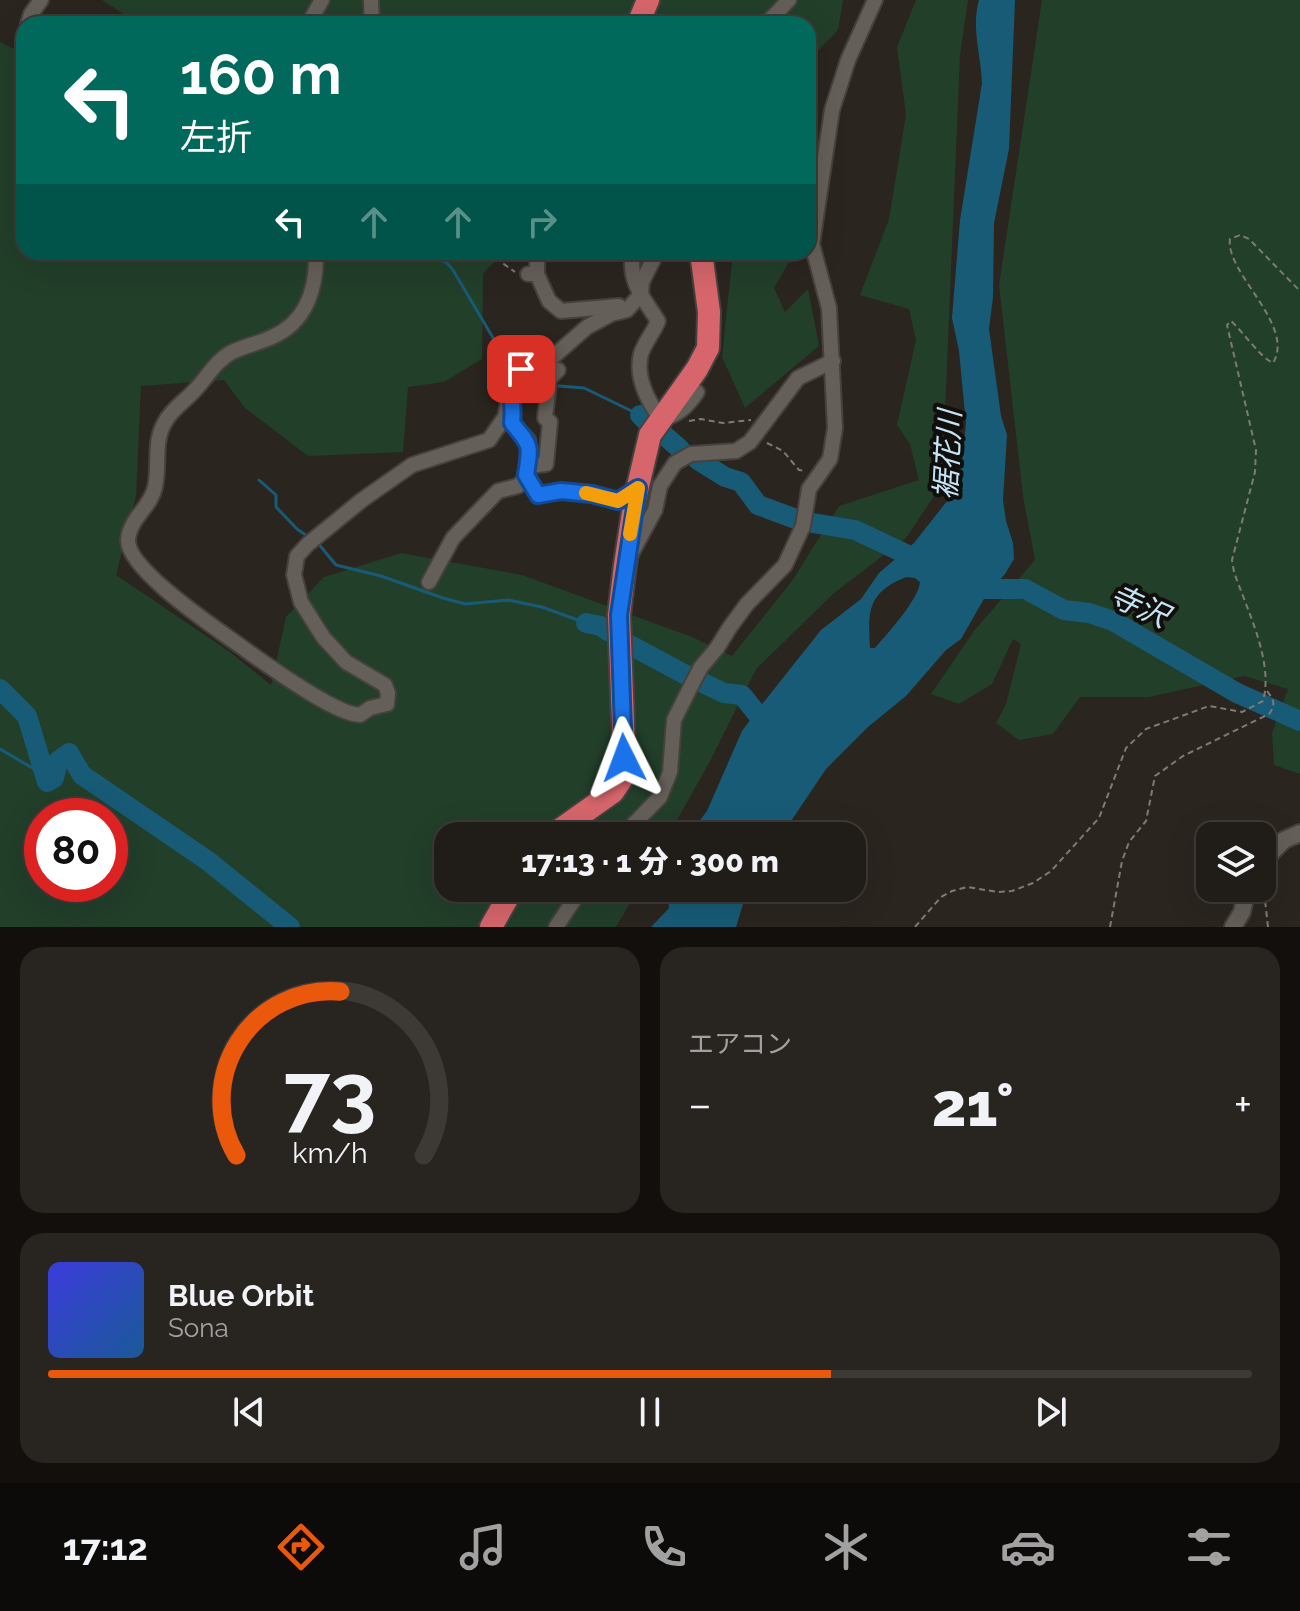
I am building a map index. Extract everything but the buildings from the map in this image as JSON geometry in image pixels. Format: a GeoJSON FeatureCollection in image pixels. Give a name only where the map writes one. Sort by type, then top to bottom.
{"type":"FeatureCollection","features":[{"type":"Feature","properties":{"kind":"highway"},"geometry":{"type":"LineString","coordinates":[[571,822],[613,792],[625,774],[619,615],[625,565],[650,435],[697,369],[708,348],[709,312],[702,260]]}},
{"type":"Feature","properties":{"kind":"highway"},"geometry":{"type":"LineString","coordinates":[[491,927],[505,902]]}},
{"type":"Feature","properties":{"kind":"street"},"geometry":{"type":"LineString","coordinates":[[774,16],[789,0]]}},
{"type":"Feature","properties":{"kind":"street"},"geometry":{"type":"LineString","coordinates":[[816,217],[832,110],[848,60],[875,0]]}},
{"type":"Feature","properties":{"kind":"street"},"geometry":{"type":"LineString","coordinates":[[636,822],[660,797],[670,772],[674,720],[701,667],[747,604],[785,565],[803,526],[809,489],[830,459],[835,428],[833,361],[829,308],[816,259]]}},
{"type":"Feature","properties":{"kind":"street"},"geometry":{"type":"LineString","coordinates":[[316,260],[309,301],[293,326],[223,358],[165,422],[157,442],[153,496],[134,521],[128,536],[128,548],[139,566],[180,601],[253,654],[346,713],[360,715],[370,708],[387,704],[385,685],[346,662],[323,637],[301,602],[294,575],[297,556],[362,500],[412,465],[489,440],[505,417],[512,383],[521,369],[554,356],[587,327],[611,314],[627,310],[636,300],[653,260]]}},
{"type":"Feature","properties":{"kind":"street"},"geometry":{"type":"LineString","coordinates":[[535,260],[532,274],[549,301],[561,311],[636,300]]}},
{"type":"Feature","properties":{"kind":"street"},"geometry":{"type":"LineString","coordinates":[[632,260],[636,300],[658,321],[641,353],[640,376],[649,404],[661,419],[675,416],[697,392]]}},
{"type":"Feature","properties":{"kind":"street"},"geometry":{"type":"LineString","coordinates":[[527,470],[546,464],[550,422],[545,418],[549,379],[558,370],[543,368],[544,360]]}},
{"type":"Feature","properties":{"kind":"street"},"geometry":{"type":"LineString","coordinates":[[625,565],[642,538],[655,510],[660,486],[675,463],[691,454],[736,451],[750,442],[798,378],[833,361]]}},
{"type":"Feature","properties":{"kind":"street"},"geometry":{"type":"LineString","coordinates":[[429,582],[453,538],[498,491],[518,486],[527,470],[530,454],[528,440],[512,423],[514,404],[510,395]]}},
{"type":"Feature","properties":{"kind":"street"},"geometry":{"type":"LineString","coordinates":[[527,470],[538,495],[561,491],[592,494],[618,501],[638,488]]}},
{"type":"Feature","properties":{"kind":"street"},"geometry":{"type":"LineString","coordinates":[[1276,848],[1300,833]]}},
{"type":"Feature","properties":{"kind":"street"},"geometry":{"type":"LineString","coordinates":[[556,927],[573,902]]}},
{"type":"Feature","properties":{"kind":"street"},"geometry":{"type":"LineString","coordinates":[[1233,927],[1244,902]]}},
{"type":"Feature","properties":{"kind":"path"},"geometry":{"type":"LineString","coordinates":[[915,927],[941,897],[952,891],[967,887],[1012,891],[1033,883],[1051,871],[1099,818],[1126,748],[1146,729],[1209,706],[1242,712],[1263,701],[1267,690],[1266,664],[1232,560],[1255,472],[1256,450],[1227,325],[1231,321],[1273,363],[1277,356],[1276,342],[1260,300],[1241,273],[1229,245],[1230,239],[1240,235],[1249,239],[1300,291]]}},
{"type":"Feature","properties":{"kind":"path"},"geometry":{"type":"LineString","coordinates":[[498,260],[517,273],[532,274]]}},
{"type":"Feature","properties":{"kind":"path"},"geometry":{"type":"LineString","coordinates":[[1110,927],[1122,861],[1129,842],[1146,821],[1155,776],[1183,756],[1269,714],[1274,701],[1267,690]]}},
{"type":"Feature","properties":{"kind":"path"},"geometry":{"type":"LineString","coordinates":[[1265,902],[1268,927]]}},
{"type":"Feature","properties":{"kind":"green space"},"geometry":{"type":"Polygon","coordinates":[[[102,0],[843,0],[838,30],[816,53],[816,16],[125,15],[102,0]]]}},
{"type":"Feature","properties":{"kind":"green space"},"geometry":{"type":"Polygon","coordinates":[[[916,0],[968,0],[960,55],[942,484],[906,538],[833,594],[756,669],[676,822],[434,822],[434,902],[631,902],[616,927],[0,927],[0,42],[16,50],[16,260],[496,260],[483,274],[482,359],[444,382],[408,387],[403,452],[308,456],[245,408],[224,380],[141,386],[136,496],[116,575],[230,652],[271,685],[286,617],[324,577],[401,553],[522,575],[692,637],[732,656],[792,581],[839,506],[919,480],[910,444],[897,425],[916,340],[909,309],[860,295],[889,219],[906,115],[897,47],[916,0]]]}},
{"type":"Feature","properties":{"kind":"green space"},"geometry":{"type":"Polygon","coordinates":[[[1042,0],[1300,0],[1300,774],[1274,765],[1272,733],[1288,689],[1244,676],[1149,697],[1080,697],[1053,734],[1019,740],[996,723],[1006,704],[1021,644],[1013,639],[992,684],[959,704],[931,694],[974,631],[1035,560],[1023,496],[999,285],[1042,0]]]}},
{"type":"Feature","properties":{"kind":"green space"},"geometry":{"type":"Polygon","coordinates":[[[732,260],[790,260],[774,288],[785,312],[808,289],[819,346],[745,408],[722,357],[732,260]]]}},
{"type":"Feature","properties":{"kind":"water"},"geometry":{"type":"Polygon","coordinates":[[[979,0],[1015,0],[1009,149],[994,223],[993,297],[989,329],[1001,416],[1007,435],[1003,500],[1014,559],[985,597],[961,639],[946,650],[906,696],[868,727],[826,769],[790,822],[699,822],[707,811],[742,731],[759,708],[821,630],[861,599],[879,573],[914,543],[951,496],[962,461],[966,424],[959,351],[952,318],[960,220],[982,83],[976,31],[979,0]],[[906,577],[893,583],[877,597],[870,613],[870,648],[875,648],[908,607],[920,582],[906,577]]]}},
{"type":"Feature","properties":{"kind":"water"},"geometry":{"type":"Polygon","coordinates":[[[668,902],[744,902],[736,927],[651,927],[669,908],[668,902]]]}},
{"type":"Feature","properties":{"kind":"waterway"},"geometry":{"type":"LineString","coordinates":[[440,260],[453,270],[502,353],[513,355],[517,360]]}},
{"type":"Feature","properties":{"kind":"waterway"},"geometry":{"type":"LineString","coordinates":[[532,376],[539,379]]}},
{"type":"Feature","properties":{"kind":"waterway"},"geometry":{"type":"LineString","coordinates":[[559,386],[584,388],[640,415]]}},
{"type":"Feature","properties":{"kind":"waterway"},"geometry":{"type":"LineString","coordinates":[[640,415],[646,421]]}},
{"type":"Feature","properties":{"kind":"waterway"},"geometry":{"type":"LineString","coordinates":[[664,435],[680,449]]}},
{"type":"Feature","properties":{"kind":"waterway"},"geometry":{"type":"LineString","coordinates":[[698,460],[725,477],[741,482],[758,505],[796,519]]}},
{"type":"Feature","properties":{"kind":"waterway"},"geometry":{"type":"LineString","coordinates":[[259,480],[276,495],[276,507],[310,538]]}},
{"type":"Feature","properties":{"kind":"waterway"},"geometry":{"type":"LineString","coordinates":[[813,523],[855,530],[925,563]]}},
{"type":"Feature","properties":{"kind":"waterway"},"geometry":{"type":"LineString","coordinates":[[317,542],[336,565],[381,576],[443,598],[465,604],[508,600],[542,607],[586,623]]}},
{"type":"Feature","properties":{"kind":"waterway","name":"寺沢"},"geometry":{"type":"LineString","coordinates":[[965,589],[1025,589],[1064,610],[1089,613],[1113,621],[1237,693],[1300,721]]}},
{"type":"Feature","properties":{"kind":"waterway"},"geometry":{"type":"LineString","coordinates":[[586,623],[608,631]]}},
{"type":"Feature","properties":{"kind":"waterway"},"geometry":{"type":"LineString","coordinates":[[630,645],[686,675]]}},
{"type":"Feature","properties":{"kind":"waterway"},"geometry":{"type":"LineString","coordinates":[[703,683],[724,693],[742,695],[762,720],[775,723]]}},
{"type":"Feature","properties":{"kind":"waterway"},"geometry":{"type":"LineString","coordinates":[[0,689],[27,716],[47,782],[54,778],[58,761],[69,753],[82,775],[208,861],[290,927]]}},
{"type":"Feature","properties":{"kind":"waterway"},"geometry":{"type":"LineString","coordinates":[[0,749],[46,776]]}},
{"type":"Feature","properties":{"kind":"slow traffic"},"geometry":{"type":"LineString","coordinates":[[586,493],[618,501],[638,488],[630,534]]}},
{"type":"Feature","properties":{"kind":"route"},"geometry":{"type":"LineString","coordinates":[[521,369],[512,383],[510,395],[514,404],[512,423],[528,440],[530,454],[526,475],[538,495],[561,491],[592,494],[618,501],[638,488],[619,615],[624,758]]}},
{"type":"Feature","properties":{"kind":"water label","name":"裾花川"},"geometry":{"type":"Point","coordinates":[948,455]}}]}
